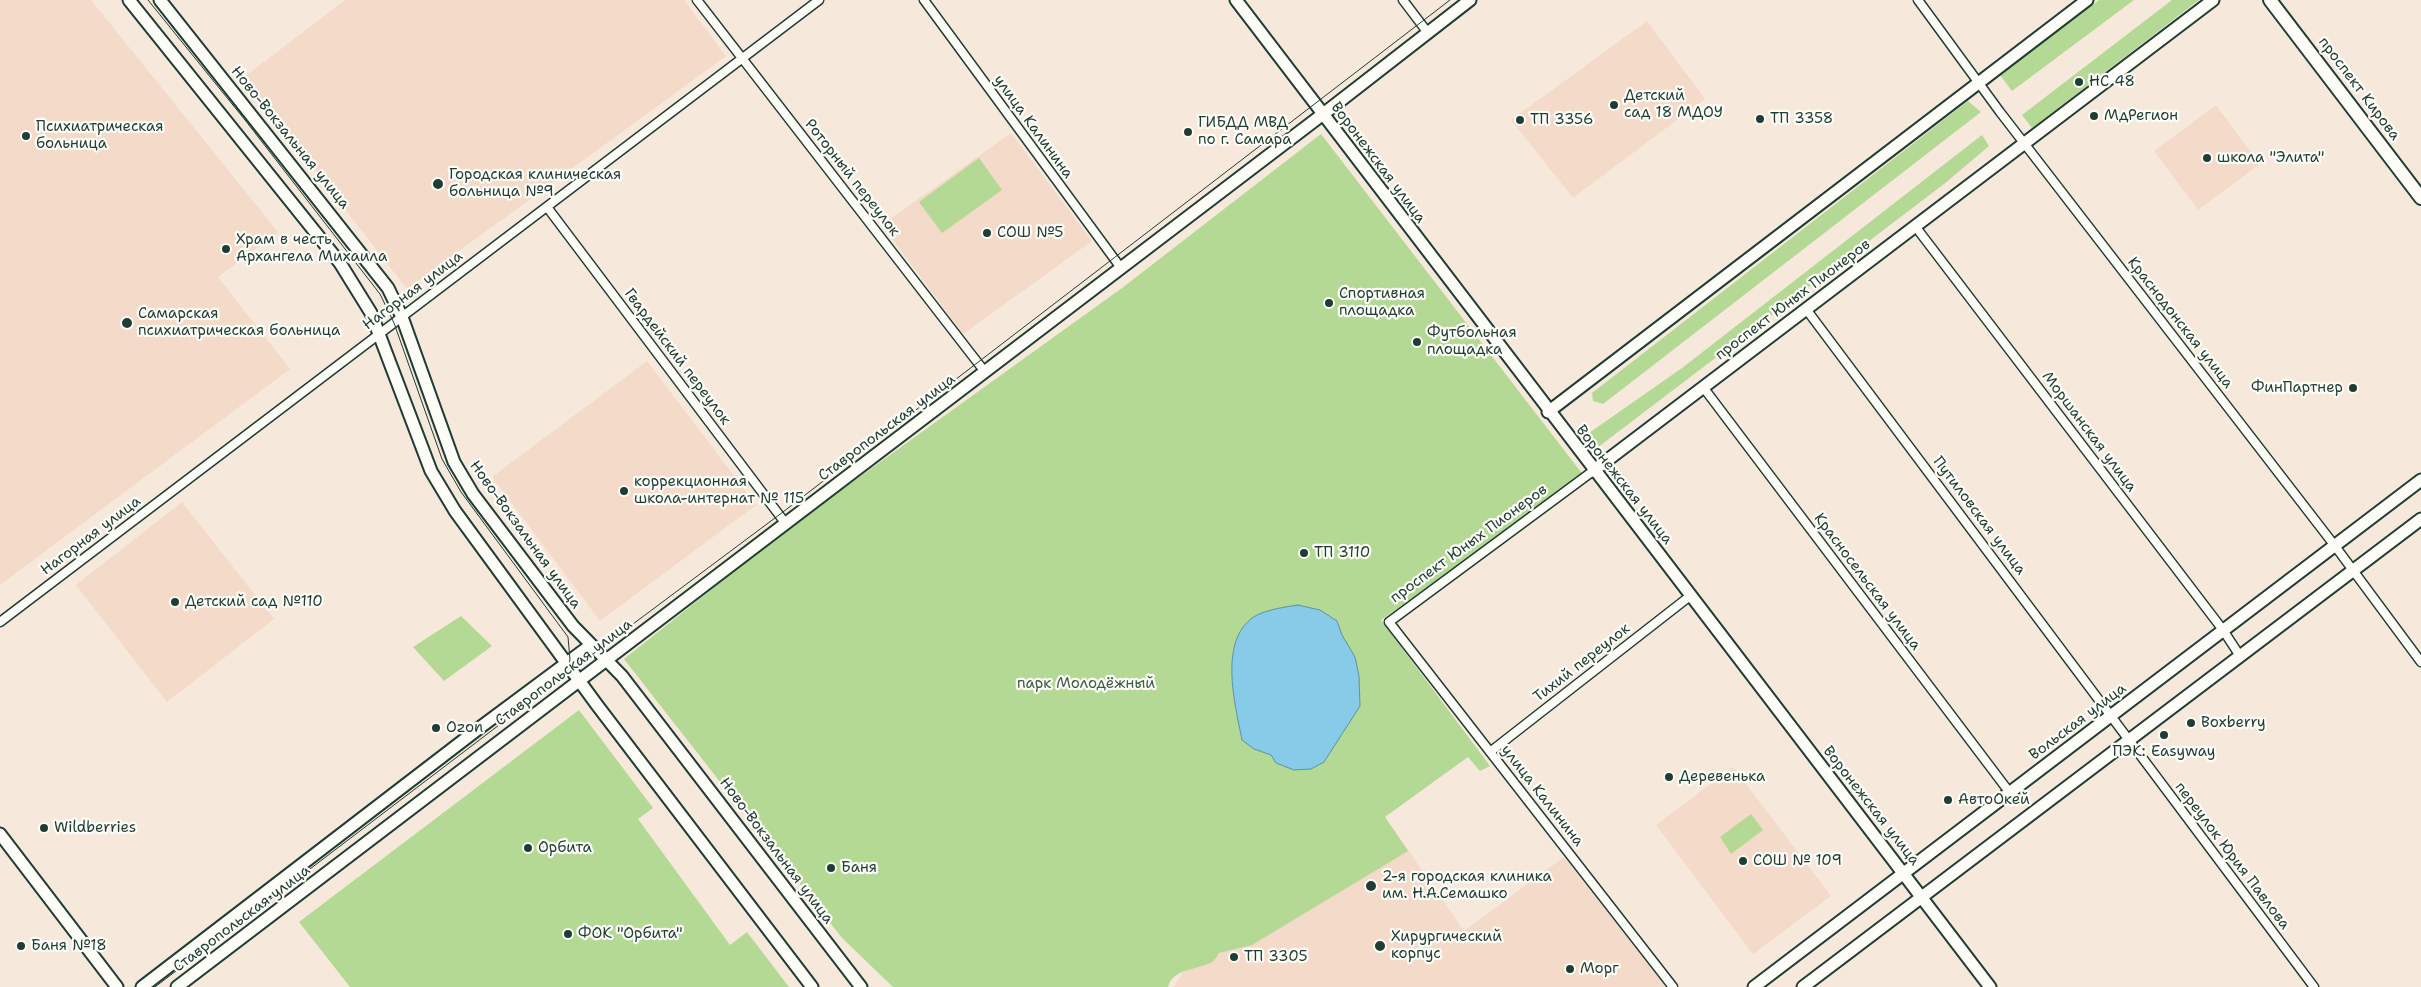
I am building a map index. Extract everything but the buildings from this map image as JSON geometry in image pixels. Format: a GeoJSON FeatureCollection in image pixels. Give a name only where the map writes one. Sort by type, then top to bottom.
{"type":"FeatureCollection","features":[{"type":"Feature","properties":{"kind":"main road","name":"проспект Кирова"},"geometry":{"type":"LineString","coordinates":[[2270,0],[2421,198]]}},
{"type":"Feature","properties":{"kind":"street"},"geometry":{"type":"LineString","coordinates":[[129,0],[337,258],[364,299],[380,334],[431,471],[455,511],[579,680],[812,987]]}},
{"type":"Feature","properties":{"kind":"street","name":"Ново-Вокзальная улица"},"geometry":{"type":"LineString","coordinates":[[160,0],[377,271],[388,288],[402,317],[454,462],[473,494],[573,626],[622,676],[860,987]]}},
{"type":"Feature","properties":{"kind":"street","name":"Роторный переулок"},"geometry":{"type":"LineString","coordinates":[[697,0],[985,372]]}},
{"type":"Feature","properties":{"kind":"street","name":"Нагорная улица"},"geometry":{"type":"LineString","coordinates":[[0,622],[819,0]]}},
{"type":"Feature","properties":{"kind":"street","name":"улица Калинина"},"geometry":{"type":"LineString","coordinates":[[924,0],[1121,268]]}},
{"type":"Feature","properties":{"kind":"street","name":"Воронежская улица"},"geometry":{"type":"LineString","coordinates":[[1236,0],[1548,412],[1990,987]]}},
{"type":"Feature","properties":{"kind":"street"},"geometry":{"type":"LineString","coordinates":[[1403,0],[1428,33]]}},
{"type":"Feature","properties":{"kind":"street","name":"Ставропольская улица"},"geometry":{"type":"LineString","coordinates":[[177,987],[1322,115],[1470,0]]}},
{"type":"Feature","properties":{"kind":"street","name":"Краснодонская улица"},"geometry":{"type":"LineString","coordinates":[[1918,0],[2024,143],[2335,546],[2421,662]]}},
{"type":"Feature","properties":{"kind":"street"},"geometry":{"type":"LineString","coordinates":[[1548,412],[2087,0]]}},
{"type":"Feature","properties":{"kind":"street","name":"проспект Юных Пионеров"},"geometry":{"type":"LineString","coordinates":[[1389,622],[1703,387],[2213,0]]}},
{"type":"Feature","properties":{"kind":"street","name":"Гвардейский переулок"},"geometry":{"type":"LineString","coordinates":[[547,207],[786,524]]}},
{"type":"Feature","properties":{"kind":"street","name":"Моршанская улица"},"geometry":{"type":"LineString","coordinates":[[1915,226],[2223,630],[2240,656]]}},
{"type":"Feature","properties":{"kind":"street","name":"Путиловская улица"},"geometry":{"type":"LineString","coordinates":[[1806,309],[2111,715],[2128,741]]}},
{"type":"Feature","properties":{"kind":"street","name":"Красносельская улица"},"geometry":{"type":"LineString","coordinates":[[1703,387],[2010,792]]}},
{"type":"Feature","properties":{"kind":"street","name":"Вольская улица"},"geometry":{"type":"LineString","coordinates":[[1754,987],[2421,480]]}},
{"type":"Feature","properties":{"kind":"street"},"geometry":{"type":"LineString","coordinates":[[1803,987],[2421,519]]}},
{"type":"Feature","properties":{"kind":"street","name":"Тихий переулок"},"geometry":{"type":"LineString","coordinates":[[1490,752],[1690,596]]}},
{"type":"Feature","properties":{"kind":"street","name":"улица Калинина"},"geometry":{"type":"LineString","coordinates":[[1389,622],[1672,987]]}},
{"type":"Feature","properties":{"kind":"street","name":"Ставропольская улица"},"geometry":{"type":"LineString","coordinates":[[142,987],[591,645]]}},
{"type":"Feature","properties":{"kind":"street","name":"переулок Юрия Павлова"},"geometry":{"type":"LineString","coordinates":[[2128,741],[2314,987]]}},
{"type":"Feature","properties":{"kind":"street"},"geometry":{"type":"LineString","coordinates":[[0,834],[116,987]]}},
{"type":"Feature","properties":{"kind":"shaded area","name":"Самарская психиатрическая больница"},"geometry":{"type":"Polygon","coordinates":[[[0,0],[91,0],[278,232],[218,277],[290,369],[0,585],[0,0]]]}},
{"type":"Feature","properties":{"kind":"shaded area","name":"Городская клиническая больница №9"},"geometry":{"type":"Polygon","coordinates":[[[345,0],[684,0],[726,56],[407,289],[243,78],[345,0]]]}},
{"type":"Feature","properties":{"kind":"shaded area","name":"Детский сад 18 МДОУ"},"geometry":{"type":"Polygon","coordinates":[[[1647,21],[1705,99],[1573,198],[1511,120],[1647,21]]]}},
{"type":"Feature","properties":{"kind":"shaded area","name":"школа \"Элита\""},"geometry":{"type":"Polygon","coordinates":[[[2216,105],[2260,164],[2198,210],[2154,151],[2216,105]]]}},
{"type":"Feature","properties":{"kind":"shaded area","name":"СОШ №5"},"geometry":{"type":"Polygon","coordinates":[[[1011,133],[1092,241],[963,334],[882,225],[1011,133]]]}},
{"type":"Feature","properties":{"kind":"shaded area","name":"коррекционная школа-интернат № 115"},"geometry":{"type":"Polygon","coordinates":[[[647,361],[756,505],[600,621],[492,477],[647,361]]]}},
{"type":"Feature","properties":{"kind":"shaded area","name":"Детский сад №110"},"geometry":{"type":"Polygon","coordinates":[[[182,502],[274,619],[167,702],[76,585],[182,502]]]}},
{"type":"Feature","properties":{"kind":"shaded area","name":"СОШ № 109"},"geometry":{"type":"Polygon","coordinates":[[[1733,767],[1831,896],[1753,954],[1656,825],[1733,767]]]}},
{"type":"Feature","properties":{"kind":"shaded area","name":"2-я городская клиника им. Н.А.Семашко"},"geometry":{"type":"Polygon","coordinates":[[[1393,828],[1464,931],[1564,857],[1666,987],[1174,987],[1182,973],[1393,828]]]}},
{"type":"Feature","properties":{"kind":"green space"},"geometry":{"type":"Polygon","coordinates":[[[2099,0],[2134,0],[2012,91],[2000,75],[2099,0]]]}},
{"type":"Feature","properties":{"kind":"green space"},"geometry":{"type":"Polygon","coordinates":[[[2172,0],[2199,0],[2032,128],[2022,115],[2172,0]]]}},
{"type":"Feature","properties":{"kind":"green space"},"geometry":{"type":"Polygon","coordinates":[[[1968,101],[1981,112],[1603,404],[1593,401],[1592,393],[1968,101]]]}},
{"type":"Feature","properties":{"kind":"green space","name":"парк Молодёжный"},"geometry":{"type":"Polygon","coordinates":[[[1321,134],[1584,476],[1381,620],[1490,766],[1480,771],[1468,757],[1385,817],[1408,851],[1252,945],[1219,953],[1212,962],[1180,973],[1175,976],[1168,987],[893,987],[842,938],[624,659],[794,524],[1122,288],[1321,134]]]}},
{"type":"Feature","properties":{"kind":"green space"},"geometry":{"type":"Polygon","coordinates":[[[1982,135],[1989,146],[1944,184],[1593,451],[1586,445],[1589,433],[1682,368],[1982,135]]]}},
{"type":"Feature","properties":{"kind":"green space"},"geometry":{"type":"Polygon","coordinates":[[[979,158],[1002,190],[942,233],[919,202],[979,158]]]}},
{"type":"Feature","properties":{"kind":"green space"},"geometry":{"type":"Polygon","coordinates":[[[461,616],[492,646],[444,681],[413,647],[461,616]]]}},
{"type":"Feature","properties":{"kind":"green space","name":"Орбита"},"geometry":{"type":"Polygon","coordinates":[[[579,710],[653,808],[638,819],[730,945],[747,932],[789,987],[350,987],[299,922],[579,710]]]}},
{"type":"Feature","properties":{"kind":"green space"},"geometry":{"type":"Polygon","coordinates":[[[1751,814],[1763,830],[1731,854],[1720,837],[1751,814]]]}},
{"type":"Feature","properties":{"kind":"water"},"geometry":{"type":"Polygon","coordinates":[[[1298,605],[1320,610],[1337,621],[1342,635],[1355,657],[1359,676],[1360,706],[1324,762],[1311,769],[1294,770],[1276,763],[1271,755],[1254,749],[1242,740],[1233,690],[1232,672],[1233,655],[1237,639],[1245,625],[1262,613],[1298,605]]]}},
{"type":"Feature","properties":{"kind":"tram line"},"geometry":{"type":"LineString","coordinates":[[148,0],[245,120],[380,294],[394,323],[442,459],[461,492],[568,637],[570,660],[565,676]]}},
{"type":"Feature","properties":{"kind":"tram line"},"geometry":{"type":"LineString","coordinates":[[155,987],[566,674],[779,515],[1450,0]]}},
{"type":"Feature","properties":{"kind":"place","name":"НС 48"},"geometry":{"type":"Point","coordinates":[2079,82]}},
{"type":"Feature","properties":{"kind":"place","name":"Детский сад 18 МДОУ"},"geometry":{"type":"Point","coordinates":[1614,105]}},
{"type":"Feature","properties":{"kind":"place","name":"МдРегион"},"geometry":{"type":"Point","coordinates":[2094,116]}},
{"type":"Feature","properties":{"kind":"place","name":"ТП 3358"},"geometry":{"type":"Point","coordinates":[1760,119]}},
{"type":"Feature","properties":{"kind":"place","name":"ТП 3356"},"geometry":{"type":"Point","coordinates":[1520,120]}},
{"type":"Feature","properties":{"kind":"place","name":"ГИБДД МВД по г. Самара"},"geometry":{"type":"Point","coordinates":[1188,132]}},
{"type":"Feature","properties":{"kind":"place","name":"Психиатрическая больница"},"geometry":{"type":"Point","coordinates":[26,136]}},
{"type":"Feature","properties":{"kind":"place","name":"школа \"Элита\""},"geometry":{"type":"Point","coordinates":[2207,158]}},
{"type":"Feature","properties":{"kind":"place","name":"Городская клиническая больница №9"},"geometry":{"type":"Point","coordinates":[438,184]}},
{"type":"Feature","properties":{"kind":"place","name":"СОШ №5"},"geometry":{"type":"Point","coordinates":[987,233]}},
{"type":"Feature","properties":{"kind":"place","name":"Храм в честь Архангела Михаила"},"geometry":{"type":"Point","coordinates":[226,249]}},
{"type":"Feature","properties":{"kind":"place","name":"Спортивная площадка"},"geometry":{"type":"Point","coordinates":[1329,303]}},
{"type":"Feature","properties":{"kind":"place","name":"Самарская психиатрическая больница"},"geometry":{"type":"Point","coordinates":[127,323]}},
{"type":"Feature","properties":{"kind":"place","name":"Футбольная площадка"},"geometry":{"type":"Point","coordinates":[1417,342]}},
{"type":"Feature","properties":{"kind":"place","name":"ФинПартнер"},"geometry":{"type":"Point","coordinates":[2353,388]}},
{"type":"Feature","properties":{"kind":"place","name":"коррекционная школа-интернат № 115"},"geometry":{"type":"Point","coordinates":[624,491]}},
{"type":"Feature","properties":{"kind":"place","name":"ТП 3110"},"geometry":{"type":"Point","coordinates":[1304,553]}},
{"type":"Feature","properties":{"kind":"place","name":"Детский сад №110"},"geometry":{"type":"Point","coordinates":[175,602]}},
{"type":"Feature","properties":{"kind":"place","name":"Boxberry"},"geometry":{"type":"Point","coordinates":[2191,723]}},
{"type":"Feature","properties":{"kind":"place","name":"Ozon"},"geometry":{"type":"Point","coordinates":[436,728]}},
{"type":"Feature","properties":{"kind":"place","name":"ПЭК: Easyway"},"geometry":{"type":"Point","coordinates":[2164,735]}},
{"type":"Feature","properties":{"kind":"place","name":"Деревенька"},"geometry":{"type":"Point","coordinates":[1669,777]}},
{"type":"Feature","properties":{"kind":"place","name":"АвтоОкей"},"geometry":{"type":"Point","coordinates":[1948,800]}},
{"type":"Feature","properties":{"kind":"place","name":"Wildberries"},"geometry":{"type":"Point","coordinates":[44,828]}},
{"type":"Feature","properties":{"kind":"place","name":"Орбита"},"geometry":{"type":"Point","coordinates":[528,848]}},
{"type":"Feature","properties":{"kind":"place","name":"СОШ № 109"},"geometry":{"type":"Point","coordinates":[1743,861]}},
{"type":"Feature","properties":{"kind":"place","name":"Баня"},"geometry":{"type":"Point","coordinates":[831,868]}},
{"type":"Feature","properties":{"kind":"place","name":"2-я городская клиника им. Н.А.Семашко"},"geometry":{"type":"Point","coordinates":[1371,886]}},
{"type":"Feature","properties":{"kind":"place","name":"ФОК \"Орбита\""},"geometry":{"type":"Point","coordinates":[568,934]}},
{"type":"Feature","properties":{"kind":"place","name":"Баня №18"},"geometry":{"type":"Point","coordinates":[21,946]}},
{"type":"Feature","properties":{"kind":"place","name":"Хирургический корпус"},"geometry":{"type":"Point","coordinates":[1380,946]}},
{"type":"Feature","properties":{"kind":"place","name":"ТП 3305"},"geometry":{"type":"Point","coordinates":[1234,957]}},
{"type":"Feature","properties":{"kind":"place","name":"Морг"},"geometry":{"type":"Point","coordinates":[1570,969]}}]}
